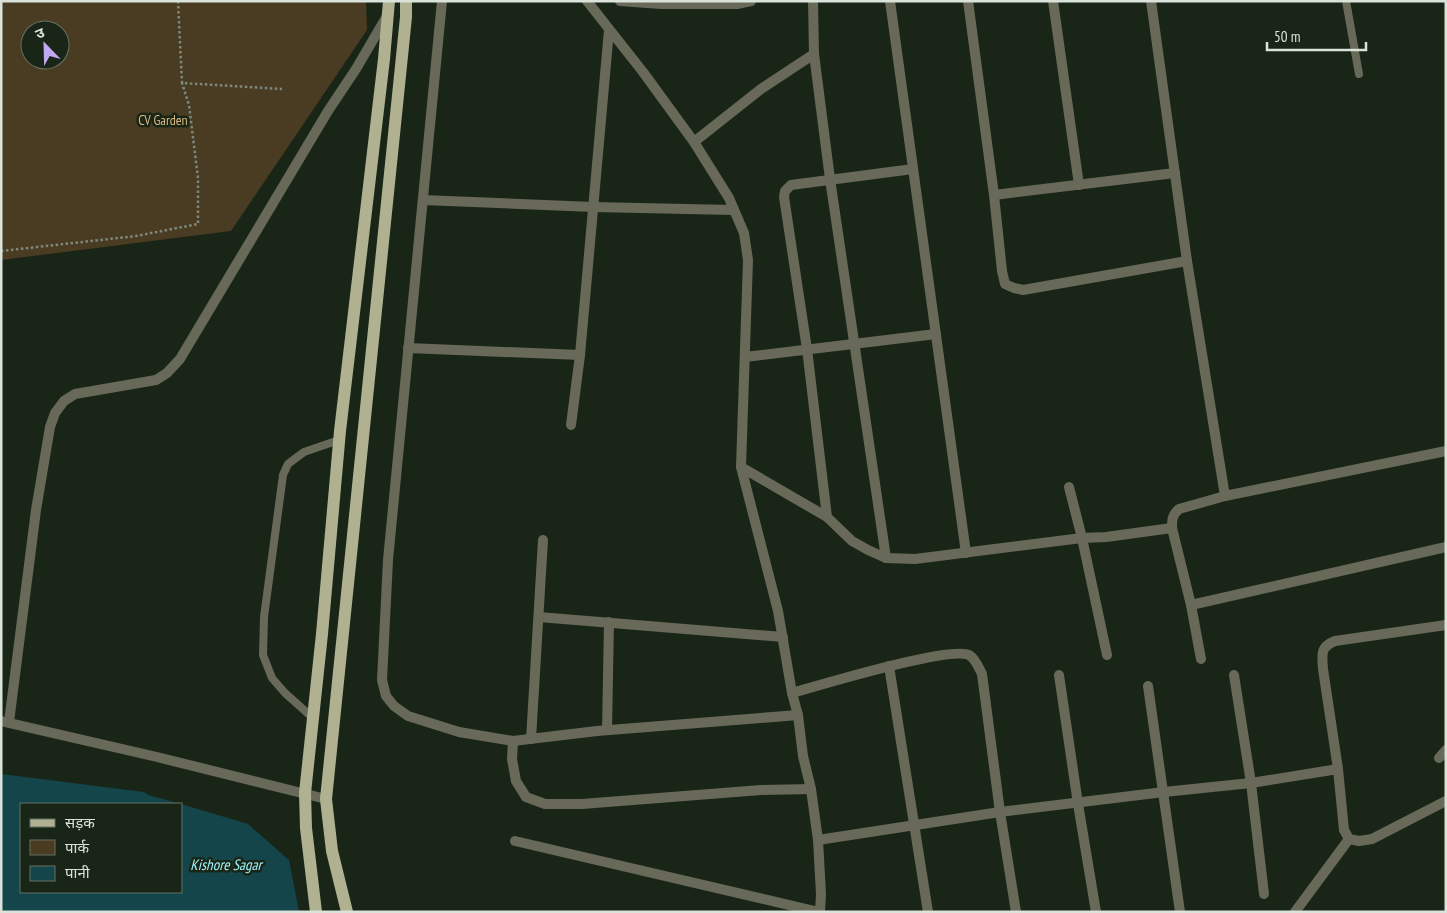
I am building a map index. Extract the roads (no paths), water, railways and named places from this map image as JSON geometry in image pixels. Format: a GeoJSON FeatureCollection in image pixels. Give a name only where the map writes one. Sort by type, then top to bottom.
{"type":"FeatureCollection","features":[{"type":"Feature","properties":{"kind":"main road"},"geometry":{"type":"LineString","coordinates":[[347,912],[332,851],[326,799],[406,1]]}},
{"type":"Feature","properties":{"kind":"main road"},"geometry":{"type":"LineString","coordinates":[[316,912],[306,828],[305,793],[339,440],[389,7]]}},
{"type":"Feature","properties":{"kind":"street"},"geometry":{"type":"LineString","coordinates":[[442,1],[388,560],[382,680],[386,696],[394,706],[408,716],[459,732],[513,741],[607,730],[798,714]]}},
{"type":"Feature","properties":{"kind":"street"},"geometry":{"type":"LineString","coordinates":[[516,841],[820,912],[818,840],[811,789],[803,756],[798,714],[792,692],[778,611],[741,467],[748,260],[744,233],[729,198],[694,142],[643,72],[587,1]]}},
{"type":"Feature","properties":{"kind":"street"},"geometry":{"type":"LineString","coordinates":[[620,1],[661,4],[737,4],[751,1]]}},
{"type":"Feature","properties":{"kind":"street"},"geometry":{"type":"LineString","coordinates":[[813,1],[814,54],[830,179],[886,558]]}},
{"type":"Feature","properties":{"kind":"street"},"geometry":{"type":"LineString","coordinates":[[890,1],[966,553]]}},
{"type":"Feature","properties":{"kind":"street"},"geometry":{"type":"LineString","coordinates":[[968,1],[1005,284],[1023,290],[1187,261]]}},
{"type":"Feature","properties":{"kind":"street"},"geometry":{"type":"LineString","coordinates":[[1053,1],[1080,185]]}},
{"type":"Feature","properties":{"kind":"street"},"geometry":{"type":"LineString","coordinates":[[1151,1],[1187,261],[1225,496]]}},
{"type":"Feature","properties":{"kind":"street"},"geometry":{"type":"LineString","coordinates":[[326,799],[5,722],[36,510],[50,427],[55,412],[64,401],[75,394],[156,380],[167,373],[180,359],[328,111],[356,69],[389,7]]}},
{"type":"Feature","properties":{"kind":"street"},"geometry":{"type":"LineString","coordinates":[[571,425],[580,355],[610,30]]}},
{"type":"Feature","properties":{"kind":"street"},"geometry":{"type":"LineString","coordinates":[[694,142],[761,89],[814,54]]}},
{"type":"Feature","properties":{"kind":"street"},"geometry":{"type":"LineString","coordinates":[[827,517],[807,349],[784,197],[785,191],[791,185],[913,169]]}},
{"type":"Feature","properties":{"kind":"street"},"geometry":{"type":"LineString","coordinates":[[994,196],[1175,173]]}},
{"type":"Feature","properties":{"kind":"street"},"geometry":{"type":"LineString","coordinates":[[423,200],[593,207],[734,210]]}},
{"type":"Feature","properties":{"kind":"street"},"geometry":{"type":"LineString","coordinates":[[745,357],[936,334]]}},
{"type":"Feature","properties":{"kind":"street"},"geometry":{"type":"LineString","coordinates":[[408,348],[580,355]]}},
{"type":"Feature","properties":{"kind":"street"},"geometry":{"type":"LineString","coordinates":[[1201,659],[1191,605],[1172,528],[1174,514],[1179,509],[1225,496],[1446,451]]}},
{"type":"Feature","properties":{"kind":"street"},"geometry":{"type":"LineString","coordinates":[[741,467],[827,517],[852,541],[886,558],[916,559],[1172,528]]}},
{"type":"Feature","properties":{"kind":"street"},"geometry":{"type":"LineString","coordinates":[[1069,487],[1107,655]]}},
{"type":"Feature","properties":{"kind":"street"},"geometry":{"type":"LineString","coordinates":[[531,739],[543,540]]}},
{"type":"Feature","properties":{"kind":"street"},"geometry":{"type":"LineString","coordinates":[[1191,605],[1446,547]]}},
{"type":"Feature","properties":{"kind":"street"},"geometry":{"type":"LineString","coordinates":[[539,617],[782,637]]}},
{"type":"Feature","properties":{"kind":"street"},"geometry":{"type":"LineString","coordinates":[[607,730],[609,622]]}},
{"type":"Feature","properties":{"kind":"street"},"geometry":{"type":"LineString","coordinates":[[1446,625],[1335,641],[1323,649],[1323,668],[1338,769],[1344,830],[1349,839],[1359,842],[1372,839],[1446,801]]}},
{"type":"Feature","properties":{"kind":"street"},"geometry":{"type":"LineString","coordinates":[[792,692],[889,666],[955,653],[969,655],[976,662],[982,674],[1000,812],[1016,912]]}},
{"type":"Feature","properties":{"kind":"street"},"geometry":{"type":"LineString","coordinates":[[889,666],[928,912]]}},
{"type":"Feature","properties":{"kind":"street"},"geometry":{"type":"LineString","coordinates":[[1059,675],[1096,912]]}},
{"type":"Feature","properties":{"kind":"street"},"geometry":{"type":"LineString","coordinates":[[1234,675],[1251,783],[1264,894]]}},
{"type":"Feature","properties":{"kind":"street"},"geometry":{"type":"LineString","coordinates":[[1148,686],[1180,912]]}},
{"type":"Feature","properties":{"kind":"street"},"geometry":{"type":"LineString","coordinates":[[513,741],[512,759],[516,781],[526,797],[545,804],[582,804],[761,790],[811,789]]}},
{"type":"Feature","properties":{"kind":"street"},"geometry":{"type":"LineString","coordinates":[[818,840],[1000,812],[1251,783],[1338,769]]}},
{"type":"Feature","properties":{"kind":"street"},"geometry":{"type":"LineString","coordinates":[[1295,912],[1349,839]]}},
{"type":"Feature","properties":{"kind":"lane"},"geometry":{"type":"LineString","coordinates":[[1346,1],[1359,74]]}},
{"type":"Feature","properties":{"kind":"lane"},"geometry":{"type":"LineString","coordinates":[[313,718],[272,678],[264,654],[264,617],[283,475],[288,464],[304,452],[339,440]]}},
{"type":"Feature","properties":{"kind":"water","name":"Kishore Sagar"},"geometry":{"type":"Polygon","coordinates":[[[1,774],[144,792],[148,795],[177,803],[20,803],[20,893],[182,893],[182,804],[248,824],[289,860],[299,912],[1,912],[1,774]]]}},
{"type":"Feature","properties":{"kind":"park label","name":"CV Garden"},"geometry":{"type":"Point","coordinates":[163,120]}}]}
